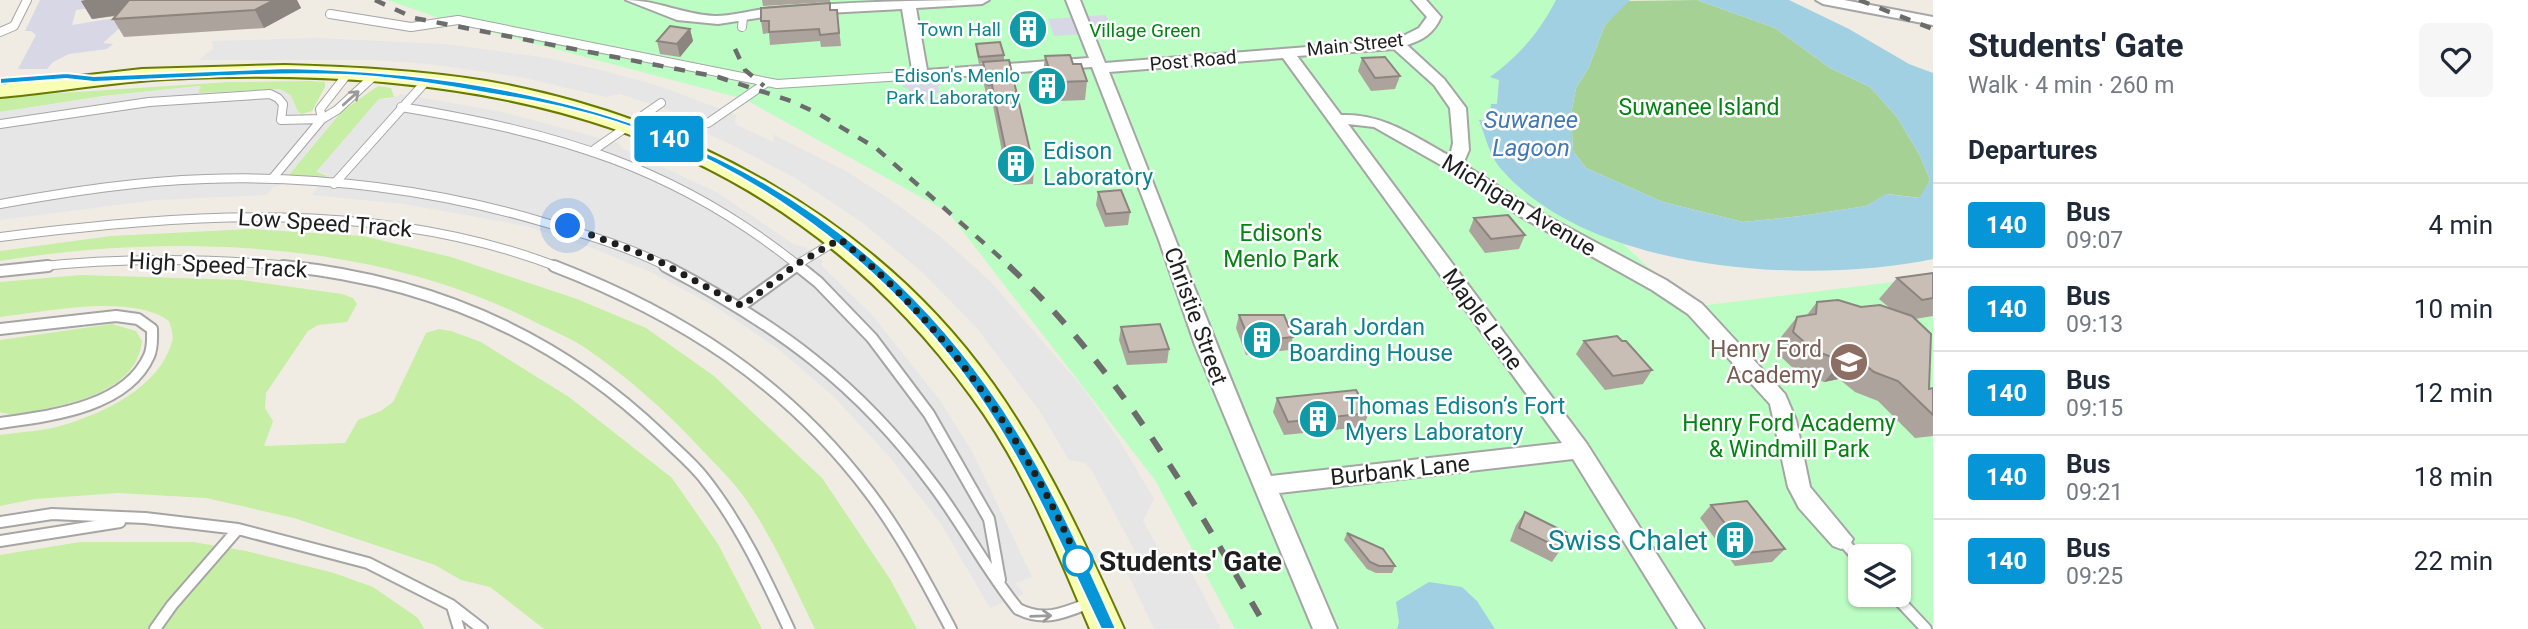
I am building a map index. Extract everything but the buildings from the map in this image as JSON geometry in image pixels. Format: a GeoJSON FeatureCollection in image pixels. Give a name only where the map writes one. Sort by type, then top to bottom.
{"type":"FeatureCollection","features":[{"type":"Feature","properties":{"kind":"street"},"geometry":{"type":"LineString","coordinates":[[633,0],[691,18],[742,22],[771,12],[908,1],[982,0]]}},
{"type":"Feature","properties":{"kind":"street"},"geometry":{"type":"LineString","coordinates":[[742,22],[743,0]]}},
{"type":"Feature","properties":{"kind":"street","name":"Christie Street"},"geometry":{"type":"LineString","coordinates":[[1073,0],[1168,240],[1205,345],[1325,629]]}},
{"type":"Feature","properties":{"kind":"street","name":"Main Street"},"geometry":{"type":"LineString","coordinates":[[1286,51],[1397,44],[1411,40],[1432,24],[1434,17],[1419,0]]}},
{"type":"Feature","properties":{"kind":"street"},"geometry":{"type":"LineString","coordinates":[[1823,0],[1933,21]]}},
{"type":"Feature","properties":{"kind":"street"},"geometry":{"type":"LineString","coordinates":[[908,1],[920,75]]}},
{"type":"Feature","properties":{"kind":"street"},"geometry":{"type":"LineString","coordinates":[[1397,44],[1439,82],[1458,108],[1456,117],[1463,148],[1454,165]]}},
{"type":"Feature","properties":{"kind":"street","name":"Post Road"},"geometry":{"type":"LineString","coordinates":[[920,75],[1286,51]]}},
{"type":"Feature","properties":{"kind":"street","name":"Maple Lane"},"geometry":{"type":"LineString","coordinates":[[1286,51],[1579,450],[1692,629]]}},
{"type":"Feature","properties":{"kind":"street"},"geometry":{"type":"LineString","coordinates":[[0,91],[59,86],[94,79],[248,71],[376,74],[429,79],[531,96],[629,123],[683,144],[747,177],[840,239],[901,293],[939,334],[982,390],[1034,471],[1072,547],[1107,629]]}},
{"type":"Feature","properties":{"kind":"street"},"geometry":{"type":"LineString","coordinates":[[0,81],[66,76],[94,79]]}},
{"type":"Feature","properties":{"kind":"street","name":"Michigan Avenue"},"geometry":{"type":"LineString","coordinates":[[1336,120],[1360,119],[1380,124],[1454,165],[1531,215],[1659,285],[1695,309],[1778,400],[1786,416],[1801,492],[1816,513],[1841,539]]}},
{"type":"Feature","properties":{"kind":"street","name":"Burbank Lane"},"geometry":{"type":"LineString","coordinates":[[1263,486],[1579,450]]}},
{"type":"Feature","properties":{"kind":"lane"},"geometry":{"type":"LineString","coordinates":[[0,32],[14,26],[27,0]]}},
{"type":"Feature","properties":{"kind":"lane"},"geometry":{"type":"LineString","coordinates":[[330,14],[411,27],[458,20],[766,83],[795,84],[920,75]]}},
{"type":"Feature","properties":{"kind":"lane"},"geometry":{"type":"LineString","coordinates":[[323,119],[320,109],[349,72]]}},
{"type":"Feature","properties":{"kind":"lane"},"geometry":{"type":"LineString","coordinates":[[272,179],[323,119],[337,110],[376,74]]}},
{"type":"Feature","properties":{"kind":"lane"},"geometry":{"type":"LineString","coordinates":[[334,184],[429,79]]}},
{"type":"Feature","properties":{"kind":"lane"},"geometry":{"type":"LineString","coordinates":[[708,123],[766,83]]}},
{"type":"Feature","properties":{"kind":"lane"},"geometry":{"type":"LineString","coordinates":[[0,124],[95,109],[244,95],[278,96],[282,101],[284,113],[281,120],[323,119]]}},
{"type":"Feature","properties":{"kind":"lane"},"geometry":{"type":"LineString","coordinates":[[596,149],[629,123],[662,103]]}},
{"type":"Feature","properties":{"kind":"lane"},"geometry":{"type":"LineString","coordinates":[[401,107],[499,123],[596,149],[636,164],[718,206],[757,231],[797,264],[873,337],[936,424],[992,525],[1001,584]]}},
{"type":"Feature","properties":{"kind":"lane"},"geometry":{"type":"LineString","coordinates":[[0,204],[159,184],[272,179],[433,195],[568,226],[655,259],[742,306],[826,368],[873,413],[935,488],[1018,609],[1031,617],[1044,618],[1095,601]]}},
{"type":"Feature","properties":{"kind":"lane","name":"Low Speed Track"},"geometry":{"type":"LineString","coordinates":[[0,237],[176,219],[294,217],[359,221],[428,230],[498,246],[563,267],[627,293],[681,321],[731,356],[776,393],[822,437],[867,489],[911,554],[951,629]]}},
{"type":"Feature","properties":{"kind":"lane"},"geometry":{"type":"LineString","coordinates":[[742,306],[797,264],[840,239]]}},
{"type":"Feature","properties":{"kind":"lane","name":"High Speed Track"},"geometry":{"type":"LineString","coordinates":[[0,271],[108,260],[169,258],[279,264],[383,281],[476,311],[561,354],[635,408],[688,461],[705,479],[754,554],[789,629]]}},
{"type":"Feature","properties":{"kind":"lane"},"geometry":{"type":"LineString","coordinates":[[0,329],[116,316],[138,319],[152,329],[155,343],[148,360],[135,376],[115,391],[87,406],[60,414],[0,423]]}},
{"type":"Feature","properties":{"kind":"lane"},"geometry":{"type":"LineString","coordinates":[[0,522],[52,514],[145,518],[238,529],[368,562],[451,605],[482,629]]}},
{"type":"Feature","properties":{"kind":"lane"},"geometry":{"type":"LineString","coordinates":[[0,541],[145,518]]}},
{"type":"Feature","properties":{"kind":"lane"},"geometry":{"type":"LineString","coordinates":[[155,629],[172,605],[238,529]]}},
{"type":"Feature","properties":{"kind":"lane"},"geometry":{"type":"LineString","coordinates":[[1841,539],[1848,547]]}},
{"type":"Feature","properties":{"kind":"lane"},"geometry":{"type":"LineString","coordinates":[[451,605],[459,629]]}},
{"type":"Feature","properties":{"kind":"lane"},"geometry":{"type":"LineString","coordinates":[[1906,607],[1927,629]]}},
{"type":"Feature","properties":{"kind":"green space","name":"Edison's Menlo Park"},"geometry":{"type":"Polygon","coordinates":[[[387,0],[1566,0],[1491,121],[1691,307],[1933,277],[1933,629],[1235,629],[1155,480],[948,212],[744,99],[445,20],[387,0]]]}},
{"type":"Feature","properties":{"kind":"green space","name":"Suwanee Island"},"geometry":{"type":"Polygon","coordinates":[[[1697,0],[1775,28],[1830,68],[1870,87],[1897,117],[1920,156],[1930,180],[1920,198],[1887,194],[1866,206],[1743,222],[1663,202],[1586,168],[1573,151],[1571,114],[1576,88],[1588,69],[1605,25],[1627,1],[1697,0]]]}},
{"type":"Feature","properties":{"kind":"green space"},"geometry":{"type":"Polygon","coordinates":[[[229,82],[325,82],[325,87],[312,111],[302,114],[298,112],[291,96],[280,89],[198,93],[200,86],[103,96],[0,112],[0,97],[229,82]]]}},
{"type":"Feature","properties":{"kind":"green space"},"geometry":{"type":"Polygon","coordinates":[[[378,86],[391,88],[394,97],[379,99],[317,172],[328,176],[321,179],[288,176],[341,112],[378,86]]]}},
{"type":"Feature","properties":{"kind":"green space"},"geometry":{"type":"Polygon","coordinates":[[[251,229],[363,236],[451,257],[577,299],[646,328],[714,376],[822,478],[890,579],[917,629],[815,629],[782,560],[753,510],[733,483],[675,423],[631,383],[584,347],[475,296],[411,275],[343,260],[274,250],[205,246],[135,247],[0,261],[0,251],[111,236],[251,229]]]}},
{"type":"Feature","properties":{"kind":"green space"},"geometry":{"type":"Polygon","coordinates":[[[81,275],[242,280],[342,294],[353,298],[357,304],[347,322],[318,325],[308,331],[266,393],[265,408],[273,421],[264,446],[345,443],[358,420],[381,411],[393,402],[426,333],[439,329],[481,342],[569,397],[672,478],[718,544],[762,629],[544,629],[490,587],[461,580],[435,565],[294,518],[206,498],[118,493],[35,499],[0,506],[0,435],[64,425],[113,405],[143,385],[156,372],[172,342],[169,321],[133,308],[87,307],[0,317],[0,282],[81,275]]]}},
{"type":"Feature","properties":{"kind":"green space"},"geometry":{"type":"Polygon","coordinates":[[[112,324],[136,331],[142,341],[136,360],[125,375],[109,387],[70,403],[11,415],[0,412],[0,340],[112,324]]]}},
{"type":"Feature","properties":{"kind":"green space"},"geometry":{"type":"Polygon","coordinates":[[[80,542],[193,542],[246,551],[334,573],[373,587],[418,618],[424,629],[0,629],[0,555],[80,542]]]}},
{"type":"Feature","properties":{"kind":"shaded area"},"geometry":{"type":"Polygon","coordinates":[[[40,0],[93,0],[90,8],[76,10],[72,25],[225,0],[250,0],[122,26],[103,43],[113,44],[107,49],[69,54],[53,62],[47,69],[18,69],[36,35],[25,31],[40,0]]]}},
{"type":"Feature","properties":{"kind":"shaded area"},"geometry":{"type":"Polygon","coordinates":[[[1106,15],[1113,32],[1054,36],[1048,19],[1106,15]]]}},
{"type":"Feature","properties":{"kind":"shaded area"},"geometry":{"type":"Polygon","coordinates":[[[317,38],[445,44],[548,58],[659,86],[736,115],[735,124],[773,142],[774,132],[774,135],[846,171],[891,200],[942,238],[990,281],[1083,388],[1119,440],[1154,499],[1143,521],[1171,570],[1185,560],[1221,629],[1154,629],[1118,553],[1139,559],[1091,469],[1085,463],[1069,460],[1041,413],[976,327],[922,272],[863,223],[795,178],[677,120],[687,116],[620,94],[606,97],[520,77],[429,64],[373,60],[198,60],[213,49],[212,41],[317,38]]]}},
{"type":"Feature","properties":{"kind":"shaded area"},"geometry":{"type":"Polygon","coordinates":[[[940,79],[942,85],[938,86],[939,91],[935,96],[938,98],[932,100],[914,100],[907,88],[903,88],[903,82],[940,79]]]}},
{"type":"Feature","properties":{"kind":"shaded area"},"geometry":{"type":"Polygon","coordinates":[[[201,86],[198,93],[280,89],[291,96],[298,113],[335,119],[280,185],[273,187],[267,195],[156,200],[0,220],[0,112],[112,95],[201,86]]]}},
{"type":"Feature","properties":{"kind":"shaded area"},"geometry":{"type":"Polygon","coordinates":[[[402,94],[502,112],[618,143],[622,148],[718,193],[823,261],[821,265],[873,316],[941,402],[973,453],[1032,577],[1015,583],[1024,594],[990,608],[941,524],[888,455],[833,396],[776,347],[716,307],[655,274],[592,248],[526,226],[404,204],[312,195],[328,174],[316,172],[379,99],[389,99],[402,94]]]}},
{"type":"Feature","properties":{"kind":"water","name":"Suwanee Lagoon"},"geometry":{"type":"Polygon","coordinates":[[[1556,0],[1630,0],[1605,25],[1588,69],[1576,88],[1571,114],[1573,151],[1586,168],[1663,202],[1743,222],[1866,206],[1886,194],[1919,198],[1930,180],[1920,156],[1897,117],[1870,87],[1830,68],[1775,28],[1697,0],[1789,0],[1849,29],[1909,64],[1933,73],[1933,259],[1882,267],[1825,271],[1703,263],[1644,250],[1589,231],[1540,204],[1497,164],[1479,120],[1490,121],[1491,104],[1497,104],[1499,80],[1490,77],[1528,43],[1556,0]]]}},
{"type":"Feature","properties":{"kind":"water"},"geometry":{"type":"Polygon","coordinates":[[[1429,582],[1462,587],[1477,601],[1495,629],[1397,629],[1399,622],[1396,602],[1429,582]]]}},
{"type":"Feature","properties":{"kind":"railway"},"geometry":{"type":"LineString","coordinates":[[375,0],[414,18],[718,77],[791,101],[819,114],[876,148],[1011,267]]}},
{"type":"Feature","properties":{"kind":"railway"},"geometry":{"type":"LineString","coordinates":[[1859,0],[1933,29]]}},
{"type":"Feature","properties":{"kind":"railway"},"geometry":{"type":"LineString","coordinates":[[735,49],[745,70],[764,86]]}},
{"type":"Feature","properties":{"kind":"railway"},"geometry":{"type":"LineString","coordinates":[[1009,266],[1049,306],[1085,348],[1152,437],[1267,629]]}},
{"type":"Feature","properties":{"kind":"bus line","name":"140"},"geometry":{"type":"LineString","coordinates":[[0,81],[66,76],[94,79],[287,71],[349,72],[429,79],[569,105],[657,134],[714,159],[779,196],[840,239],[901,293],[943,339],[982,390],[1034,471],[1072,547],[1107,629]]}},
{"type":"Feature","properties":{"kind":"place","name":"Town Hall"},"geometry":{"type":"Point","coordinates":[1028,29]}},
{"type":"Feature","properties":{"kind":"place","name":"Edison's Menlo Park Laboratory"},"geometry":{"type":"Point","coordinates":[1047,86]}},
{"type":"Feature","properties":{"kind":"place","name":"Edison Laboratory"},"geometry":{"type":"Point","coordinates":[1016,164]}},
{"type":"Feature","properties":{"kind":"place","name":"Sarah Jordan Boarding House"},"geometry":{"type":"Point","coordinates":[1262,340]}},
{"type":"Feature","properties":{"kind":"place","name":"Henry Ford Academy"},"geometry":{"type":"Point","coordinates":[1849,362]}},
{"type":"Feature","properties":{"kind":"place","name":"Thomas Edison’s Fort Myers Laboratory"},"geometry":{"type":"Point","coordinates":[1318,419]}},
{"type":"Feature","properties":{"kind":"place","name":"Swiss Chalet"},"geometry":{"type":"Point","coordinates":[1735,540]}},
{"type":"Feature","properties":{"kind":"place","name":"Students' Gate"},"geometry":{"type":"Point","coordinates":[1078,561]}},
{"type":"Feature","properties":{"kind":"route"},"geometry":{"type":"LineString","coordinates":[[568,226],[655,259],[742,306],[797,264],[840,239],[901,293],[930,324],[982,390],[1034,471],[1080,565],[1078,561]]}},
{"type":"Feature","properties":{"kind":"park label","name":"Village Green"},"geometry":{"type":"Point","coordinates":[1145,30]}},
{"type":"Feature","properties":{"kind":"park label","name":"Henry Ford Academy & Windmill Park"},"geometry":{"type":"Point","coordinates":[1789,436]}}]}
